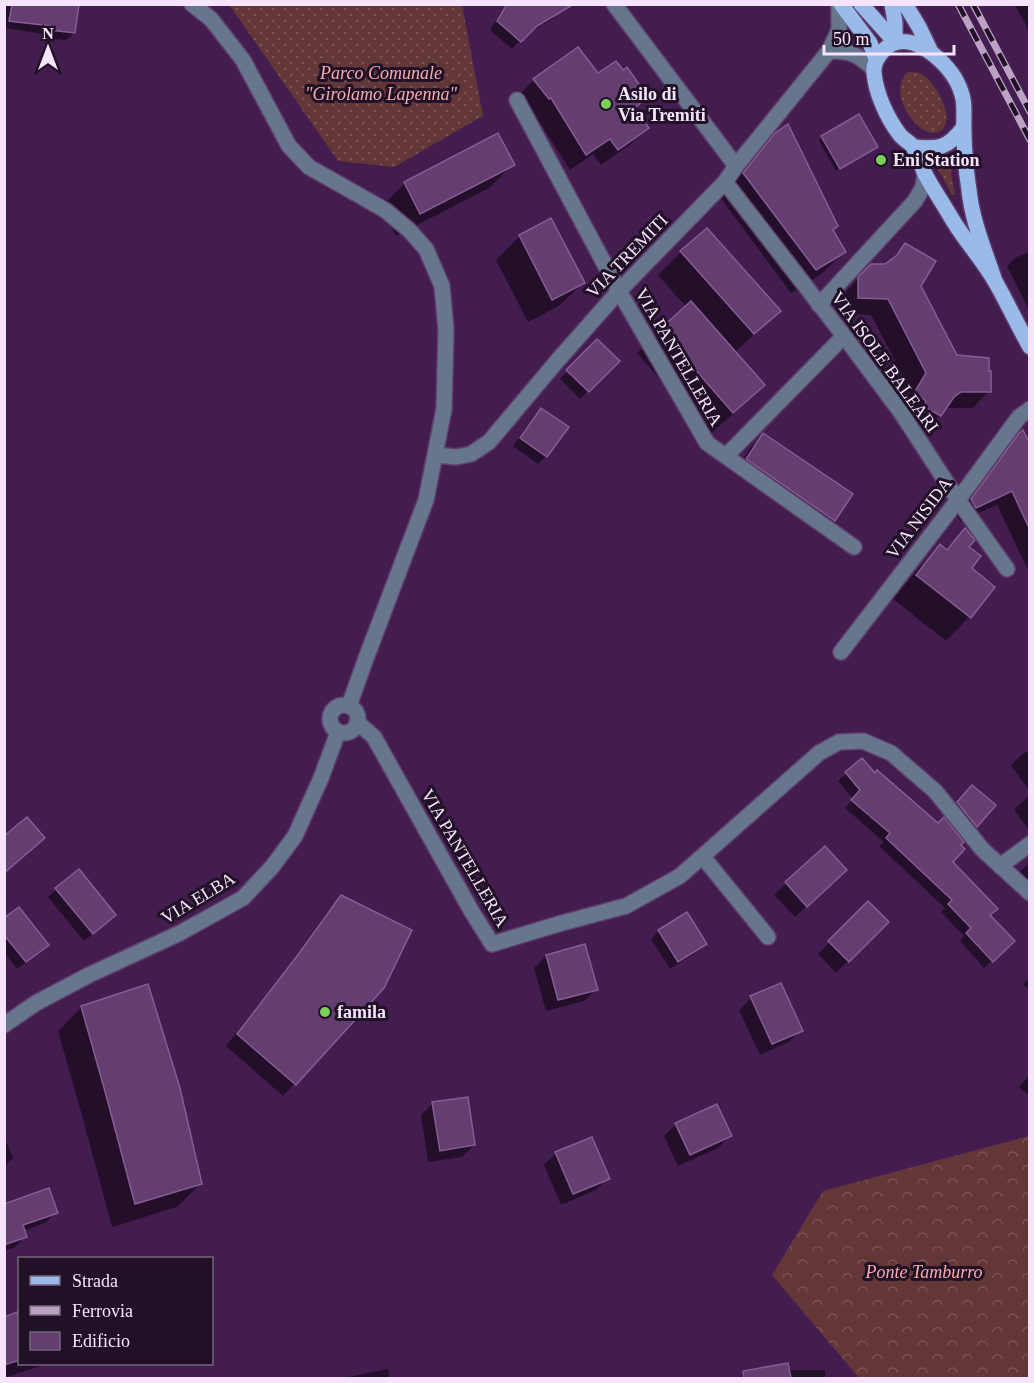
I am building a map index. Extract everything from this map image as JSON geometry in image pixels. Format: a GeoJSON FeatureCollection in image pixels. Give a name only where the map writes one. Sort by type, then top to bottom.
{"type":"FeatureCollection","features":[{"type":"Feature","properties":{"kind":"main road"},"geometry":{"type":"LineString","coordinates":[[840,4],[870,43],[876,82],[886,112],[902,137],[913,147],[925,174],[960,232],[995,281],[1029,347]]}},
{"type":"Feature","properties":{"kind":"main road"},"geometry":{"type":"LineString","coordinates":[[863,8],[873,13],[881,10],[885,4]]}},
{"type":"Feature","properties":{"kind":"main road"},"geometry":{"type":"LineString","coordinates":[[892,4],[895,42]]}},
{"type":"Feature","properties":{"kind":"main road"},"geometry":{"type":"LineString","coordinates":[[904,4],[931,52]]}},
{"type":"Feature","properties":{"kind":"main road"},"geometry":{"type":"LineString","coordinates":[[863,8],[895,42]]}},
{"type":"Feature","properties":{"kind":"main road"},"geometry":{"type":"LineString","coordinates":[[875,64],[883,50],[895,42],[909,42],[931,52],[957,82],[965,107],[963,128],[969,192],[976,223],[995,281]]}},
{"type":"Feature","properties":{"kind":"main road"},"geometry":{"type":"LineString","coordinates":[[913,147],[944,146],[954,140],[963,128]]}},
{"type":"Feature","properties":{"kind":"street"},"geometry":{"type":"LineString","coordinates":[[192,4],[212,19],[243,60],[289,146],[295,153],[309,167],[385,210],[409,230],[426,249],[442,286],[446,330],[444,409],[432,477],[426,500],[350,706],[357,716],[357,722],[350,731],[338,732]]}},
{"type":"Feature","properties":{"kind":"street"},"geometry":{"type":"LineString","coordinates":[[614,4],[736,166]]}},
{"type":"Feature","properties":{"kind":"street","name":"VIA TREMITI"},"geometry":{"type":"LineString","coordinates":[[436,455],[456,457],[471,454],[489,442],[619,291],[725,182],[829,51],[839,30],[840,4]]}},
{"type":"Feature","properties":{"kind":"street"},"geometry":{"type":"LineString","coordinates":[[829,51],[846,51],[875,64]]}},
{"type":"Feature","properties":{"kind":"street","name":"VIA PANTELLERIA"},"geometry":{"type":"LineString","coordinates":[[517,100],[619,291],[706,443],[854,547]]}},
{"type":"Feature","properties":{"kind":"street"},"geometry":{"type":"LineString","coordinates":[[819,305],[915,201],[923,187],[925,174]]}},
{"type":"Feature","properties":{"kind":"street","name":"VIA ISOLE BALEARI"},"geometry":{"type":"LineString","coordinates":[[725,182],[900,411],[958,500],[1007,569]]}},
{"type":"Feature","properties":{"kind":"street"},"geometry":{"type":"LineString","coordinates":[[726,456],[844,336]]}},
{"type":"Feature","properties":{"kind":"street","name":"VIA NISIDA"},"geometry":{"type":"LineString","coordinates":[[841,652],[1019,417],[1029,409]]}},
{"type":"Feature","properties":{"kind":"street","name":"VIA ELBA"},"geometry":{"type":"LineString","coordinates":[[4,1024],[36,1003],[89,975],[180,933],[243,898],[272,867],[295,836],[321,778],[338,732],[330,722],[330,716],[337,706],[350,706]]}},
{"type":"Feature","properties":{"kind":"street","name":"VIA PANTELLERIA"},"geometry":{"type":"LineString","coordinates":[[357,722],[374,737],[492,944],[626,906],[680,876],[819,753],[839,742],[862,741],[891,753],[935,791],[982,849],[1000,866]]}},
{"type":"Feature","properties":{"kind":"street"},"geometry":{"type":"LineString","coordinates":[[1029,843],[1000,866],[1029,892]]}},
{"type":"Feature","properties":{"kind":"street"},"geometry":{"type":"LineString","coordinates":[[703,857],[768,937]]}},
{"type":"Feature","properties":{"kind":"green space","name":"Parco Comunale \"Girolamo Lapenna\""},"geometry":{"type":"Polygon","coordinates":[[[227,5],[462,5],[483,116],[394,167],[338,161],[230,6],[227,5]]]}},
{"type":"Feature","properties":{"kind":"green space"},"geometry":{"type":"Polygon","coordinates":[[[908,72],[922,74],[938,92],[947,117],[942,130],[934,133],[926,131],[909,115],[900,93],[902,81],[908,72]]]}},
{"type":"Feature","properties":{"kind":"green space"},"geometry":{"type":"Polygon","coordinates":[[[950,156],[955,195],[952,195],[933,160],[950,156]]]}},
{"type":"Feature","properties":{"kind":"green space","name":"Ponte Tamburro"},"geometry":{"type":"Polygon","coordinates":[[[1029,1136],[1029,1378],[859,1378],[772,1275],[823,1191],[1029,1136]]]}},
{"type":"Feature","properties":{"kind":"building"},"geometry":{"type":"Polygon","coordinates":[[[12,4],[79,4],[75,33],[50,30],[51,26],[9,21],[12,4]]]}},
{"type":"Feature","properties":{"kind":"building"},"geometry":{"type":"Polygon","coordinates":[[[507,4],[574,4],[537,26],[521,42],[497,21],[507,4]]]}},
{"type":"Feature","properties":{"kind":"building","name":"Asilo di Via Tremiti"},"geometry":{"type":"Polygon","coordinates":[[[578,47],[598,73],[616,61],[623,70],[627,67],[641,87],[637,91],[644,100],[635,108],[649,128],[618,150],[610,139],[586,155],[551,98],[549,99],[533,79],[578,47]]]}},
{"type":"Feature","properties":{"kind":"building"},"geometry":{"type":"Polygon","coordinates":[[[859,114],[878,147],[840,169],[821,136],[859,114]]]}},
{"type":"Feature","properties":{"kind":"building"},"geometry":{"type":"Polygon","coordinates":[[[788,124],[838,226],[833,230],[846,252],[816,270],[743,173],[775,133],[788,124]]]}},
{"type":"Feature","properties":{"kind":"building"},"geometry":{"type":"Polygon","coordinates":[[[498,133],[515,165],[420,214],[404,182],[498,133]]]}},
{"type":"Feature","properties":{"kind":"building"},"geometry":{"type":"Polygon","coordinates":[[[551,218],[585,283],[552,300],[519,235],[551,218]]]}},
{"type":"Feature","properties":{"kind":"building"},"geometry":{"type":"Polygon","coordinates":[[[707,228],[781,311],[754,334],[680,251],[707,228]]]}},
{"type":"Feature","properties":{"kind":"building"},"geometry":{"type":"Polygon","coordinates":[[[905,243],[936,261],[921,286],[957,355],[989,358],[991,392],[961,392],[954,397],[941,416],[924,407],[926,401],[914,393],[926,373],[888,299],[858,298],[858,277],[871,264],[885,264],[897,255],[905,243]]]}},
{"type":"Feature","properties":{"kind":"building"},"geometry":{"type":"Polygon","coordinates":[[[691,301],[765,385],[733,413],[660,329],[691,301]]]}},
{"type":"Feature","properties":{"kind":"building"},"geometry":{"type":"Polygon","coordinates":[[[597,339],[620,361],[589,392],[566,370],[597,339]]]}},
{"type":"Feature","properties":{"kind":"building"},"geometry":{"type":"Polygon","coordinates":[[[541,408],[569,427],[547,457],[520,438],[541,408]]]}},
{"type":"Feature","properties":{"kind":"building"},"geometry":{"type":"Polygon","coordinates":[[[1023,430],[1029,442],[1029,528],[1012,491],[976,508],[971,499],[1023,430]]]}},
{"type":"Feature","properties":{"kind":"building"},"geometry":{"type":"Polygon","coordinates":[[[763,433],[853,494],[835,521],[746,459],[763,433]]]}},
{"type":"Feature","properties":{"kind":"building"},"geometry":{"type":"Polygon","coordinates":[[[965,528],[975,540],[969,547],[981,556],[972,568],[995,587],[971,618],[916,575],[940,544],[947,550],[965,528]]]}},
{"type":"Feature","properties":{"kind":"building"},"geometry":{"type":"Polygon","coordinates":[[[862,758],[875,773],[877,770],[938,823],[944,817],[964,842],[961,845],[965,849],[953,862],[998,909],[990,915],[1015,941],[993,962],[966,933],[971,928],[948,904],[952,900],[886,838],[890,833],[851,800],[860,790],[845,772],[862,758]]]}},
{"type":"Feature","properties":{"kind":"building"},"geometry":{"type":"Polygon","coordinates":[[[972,785],[996,805],[977,827],[957,802],[972,785]]]}},
{"type":"Feature","properties":{"kind":"building"},"geometry":{"type":"Polygon","coordinates":[[[27,817],[45,838],[4,873],[4,836],[27,817]]]}},
{"type":"Feature","properties":{"kind":"building"},"geometry":{"type":"Polygon","coordinates":[[[825,846],[847,870],[807,907],[785,882],[825,846]]]}},
{"type":"Feature","properties":{"kind":"building"},"geometry":{"type":"Polygon","coordinates":[[[79,869],[116,915],[93,934],[55,888],[79,869]]]}},
{"type":"Feature","properties":{"kind":"building"},"geometry":{"type":"Polygon","coordinates":[[[341,895],[412,930],[384,988],[296,1085],[237,1034],[341,895]]]}},
{"type":"Feature","properties":{"kind":"building"},"geometry":{"type":"Polygon","coordinates":[[[868,901],[889,922],[849,962],[828,941],[868,901]]]}},
{"type":"Feature","properties":{"kind":"building"},"geometry":{"type":"Polygon","coordinates":[[[19,907],[49,945],[26,962],[4,935],[4,918],[19,907]]]}},
{"type":"Feature","properties":{"kind":"building"},"geometry":{"type":"Polygon","coordinates":[[[687,912],[707,944],[678,962],[658,930],[687,912]]]}},
{"type":"Feature","properties":{"kind":"building"},"geometry":{"type":"Polygon","coordinates":[[[585,944],[598,990],[558,1000],[546,955],[585,944]]]}},
{"type":"Feature","properties":{"kind":"building"},"geometry":{"type":"Polygon","coordinates":[[[781,983],[803,1031],[772,1044],[750,996],[781,983]]]}},
{"type":"Feature","properties":{"kind":"building"},"geometry":{"type":"Polygon","coordinates":[[[148,984],[180,1088],[202,1184],[135,1204],[81,1006],[148,984]]]}},
{"type":"Feature","properties":{"kind":"building"},"geometry":{"type":"Polygon","coordinates":[[[468,1097],[475,1145],[440,1151],[432,1102],[468,1097]]]}},
{"type":"Feature","properties":{"kind":"building"},"geometry":{"type":"Polygon","coordinates":[[[717,1104],[732,1136],[690,1155],[675,1123],[717,1104]]]}},
{"type":"Feature","properties":{"kind":"building"},"geometry":{"type":"Polygon","coordinates":[[[592,1137],[610,1179],[573,1194],[555,1152],[592,1137]]]}},
{"type":"Feature","properties":{"kind":"building"},"geometry":{"type":"Polygon","coordinates":[[[49,1188],[58,1213],[23,1225],[27,1237],[4,1245],[4,1204],[49,1188]]]}},
{"type":"Feature","properties":{"kind":"building"},"geometry":{"type":"Polygon","coordinates":[[[18,1312],[18,1361],[4,1365],[4,1317],[18,1312]]]}},
{"type":"Feature","properties":{"kind":"building"},"geometry":{"type":"Polygon","coordinates":[[[788,1363],[791,1378],[744,1378],[743,1371],[788,1363]]]}},
{"type":"Feature","properties":{"kind":"railway"},"geometry":{"type":"LineString","coordinates":[[958,4],[1030,140]]}},
{"type":"Feature","properties":{"kind":"railway"},"geometry":{"type":"LineString","coordinates":[[973,4],[1030,112]]}},
{"type":"Feature","properties":{"kind":"place","name":"Asilo di Via Tremiti"},"geometry":{"type":"Point","coordinates":[606,104]}},
{"type":"Feature","properties":{"kind":"place","name":"Eni Station"},"geometry":{"type":"Point","coordinates":[881,160]}},
{"type":"Feature","properties":{"kind":"place","name":"famila"},"geometry":{"type":"Point","coordinates":[325,1012]}}]}
